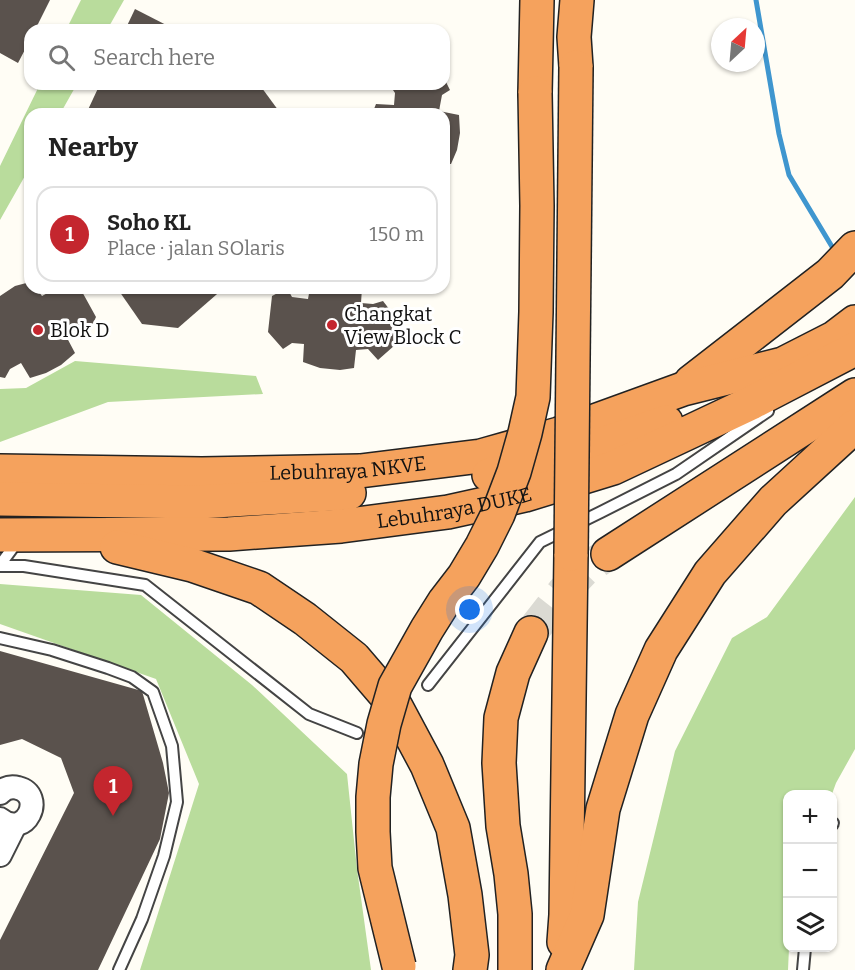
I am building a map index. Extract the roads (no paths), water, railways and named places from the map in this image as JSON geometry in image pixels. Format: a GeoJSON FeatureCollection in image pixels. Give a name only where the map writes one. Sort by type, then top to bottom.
{"type":"FeatureCollection","features":[{"type":"Feature","properties":{"kind":"highway"},"geometry":{"type":"LineString","coordinates":[[399,968],[375,868],[373,809],[375,764],[395,686],[427,629],[482,546],[498,514],[514,472],[533,397],[536,312],[537,0]]}},
{"type":"Feature","properties":{"kind":"highway"},"geometry":{"type":"LineString","coordinates":[[562,970],[566,915],[576,67],[574,37],[577,0]]}},
{"type":"Feature","properties":{"kind":"highway"},"geometry":{"type":"LineString","coordinates":[[683,389],[830,274],[855,248]]}},
{"type":"Feature","properties":{"kind":"highway","name":"Lebuhraya DUKE"},"geometry":{"type":"LineString","coordinates":[[0,499],[199,502],[359,492],[468,480],[555,460],[791,377],[855,322]]}},
{"type":"Feature","properties":{"kind":"highway","name":"Lebuhraya DUKE"},"geometry":{"type":"LineString","coordinates":[[12,535],[229,534],[330,527],[448,512],[525,495],[613,468],[751,403],[855,350]]}},
{"type":"Feature","properties":{"kind":"highway","name":"Lebuhraya DUKE"},"geometry":{"type":"LineString","coordinates":[[683,389],[791,377]]}},
{"type":"Feature","properties":{"kind":"highway","name":"Lebuhraya NKVE"},"geometry":{"type":"LineString","coordinates":[[0,471],[202,474],[360,471],[481,456],[559,434],[683,389]]}},
{"type":"Feature","properties":{"kind":"highway"},"geometry":{"type":"LineString","coordinates":[[608,554],[855,395]]}},
{"type":"Feature","properties":{"kind":"highway"},"geometry":{"type":"LineString","coordinates":[[562,970],[587,915],[603,809],[632,716],[661,650],[710,573],[773,501],[855,426]]}},
{"type":"Feature","properties":{"kind":"highway"},"geometry":{"type":"LineString","coordinates":[[12,535],[122,548],[192,565],[259,588],[305,619],[354,658],[396,707],[426,765],[453,828],[465,895],[472,955],[470,970]]}},
{"type":"Feature","properties":{"kind":"highway"},"geometry":{"type":"LineString","coordinates":[[516,970],[515,914],[503,826],[499,763],[501,718],[513,673],[531,633]]}},
{"type":"Feature","properties":{"kind":"street"},"geometry":{"type":"LineString","coordinates":[[0,793],[10,788],[27,793],[32,810],[26,820],[7,822],[0,855]]}},
{"type":"Feature","properties":{"kind":"lane"},"geometry":{"type":"LineString","coordinates":[[791,377],[855,350]]}},
{"type":"Feature","properties":{"kind":"lane"},"geometry":{"type":"LineString","coordinates":[[428,685],[540,542],[676,474],[780,403]]}},
{"type":"Feature","properties":{"kind":"lane"},"geometry":{"type":"LineString","coordinates":[[12,535],[0,566],[24,566],[145,585],[309,714],[357,733]]}},
{"type":"Feature","properties":{"kind":"lane"},"geometry":{"type":"LineString","coordinates":[[0,638],[52,650],[108,668],[132,678],[153,692],[172,746],[177,802],[164,856],[142,919],[119,970]]}},
{"type":"Feature","properties":{"kind":"lane"},"geometry":{"type":"LineString","coordinates":[[803,970],[805,952]]}},
{"type":"Feature","properties":{"kind":"waterway"},"geometry":{"type":"LineString","coordinates":[[756,0],[779,134],[789,175],[834,250]]}},
{"type":"Feature","properties":{"kind":"tunnel"},"geometry":{"type":"LineString","coordinates":[[531,633],[563,592],[583,571],[608,554]]}},
{"type":"Feature","properties":{"kind":"place","name":"Changkat View Block C"},"geometry":{"type":"Point","coordinates":[332,325]}},
{"type":"Feature","properties":{"kind":"place","name":"Blok D"},"geometry":{"type":"Point","coordinates":[38,330]}},
{"type":"Feature","properties":{"kind":"place","name":"Soho KL"},"geometry":{"type":"Point","coordinates":[113,816]}}]}
